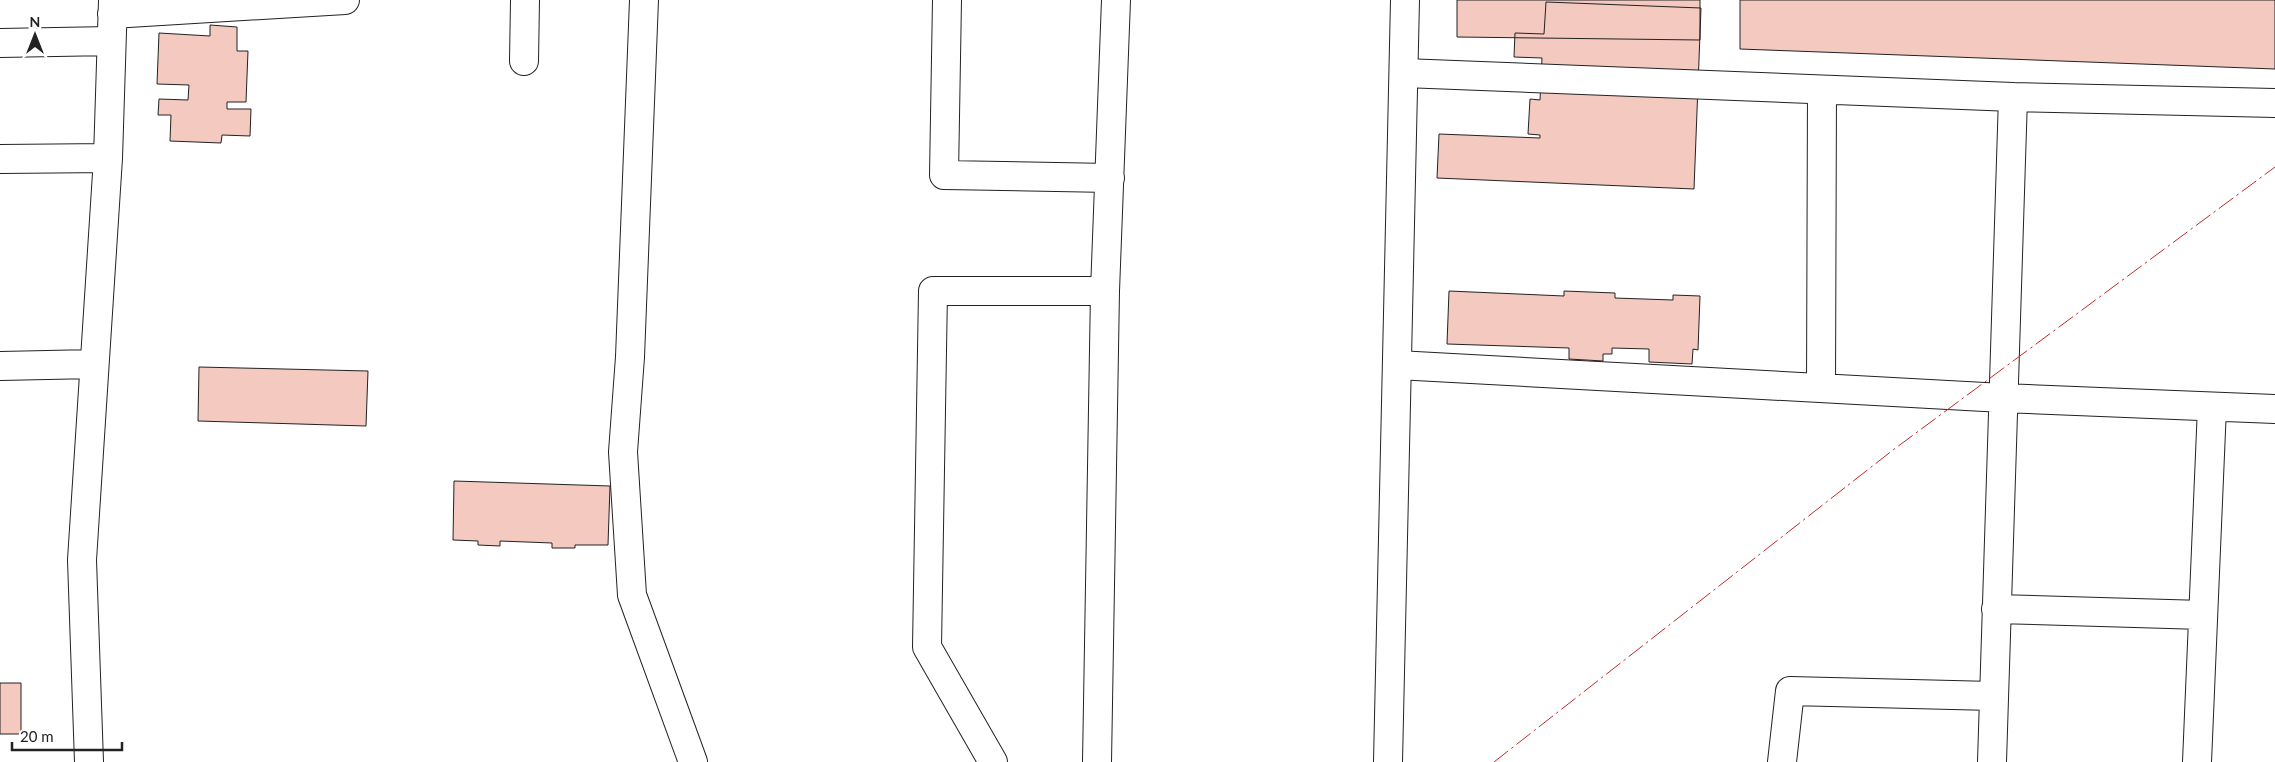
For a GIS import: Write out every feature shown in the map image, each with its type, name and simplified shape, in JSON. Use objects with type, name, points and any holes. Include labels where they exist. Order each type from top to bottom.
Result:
[{"type":"street","points":[[89,762],[82,560],[108,158],[113,7],[345,0]]},
{"type":"street","points":[[524,61],[525,0]]},
{"type":"street","points":[[644,0],[630,358],[623,452],[632,595],[693,762]]},
{"type":"street","points":[[947,0],[944,175],[1110,178]]},
{"type":"street","points":[[1097,762],[1105,291],[1116,0]]},
{"type":"street","points":[[1388,762],[1405,0]]},
{"type":"street","points":[[0,43],[112,40]]},
{"type":"street","points":[[1404,73],[2012,97],[2275,103]]},
{"type":"street","points":[[1821,388],[1822,90]]},
{"type":"street","points":[[1992,762],[2012,97]]},
{"type":"street","points":[[0,159],[108,158]]},
{"type":"street","points":[[993,762],[927,646],[933,291],[1105,291]]},
{"type":"street","points":[[0,366],[94,364]]},
{"type":"street","points":[[1397,365],[2003,398],[2275,409]]},
{"type":"street","points":[[2197,762],[2212,407]]},
{"type":"street","points":[[1996,610],[2203,615]]},
{"type":"street","points":[[1782,762],[1790,691],[1993,696]]},
{"type":"building","points":[[1457,0],[1700,0],[1700,40],[1457,37]]},
{"type":"building","points":[[1740,0],[2275,0],[2275,69],[1740,49]]},
{"type":"building","points":[[1546,2],[1701,8],[1694,189],[1437,178],[1439,134],[1540,138],[1540,135],[1528,134],[1530,99],[1540,100],[1542,58],[1514,57],[1515,33],[1544,34]]},
{"type":"building","points":[[210,25],[237,27],[237,51],[248,51],[246,102],[227,102],[227,109],[251,109],[250,136],[222,135],[221,143],[170,141],[171,115],[158,115],[159,99],[188,100],[189,85],[157,84],[159,33],[210,36]]},
{"type":"building","points":[[1449,291],[1564,296],[1564,291],[1615,293],[1615,298],[1673,300],[1673,295],[1700,296],[1698,350],[1693,349],[1692,364],[1649,362],[1649,349],[1612,348],[1612,354],[1603,354],[1603,361],[1569,359],[1569,348],[1447,344]]},
{"type":"building","points":[[199,367],[368,371],[366,426],[198,421]]},
{"type":"building","points":[[454,481],[610,486],[608,545],[575,545],[575,548],[552,548],[552,543],[500,541],[500,546],[478,545],[478,541],[453,540]]},
{"type":"building","points":[[0,683],[21,683],[21,734],[0,734]]},
{"type":"power","points":[[1494,762],[1893,450],[2275,167]]}]
